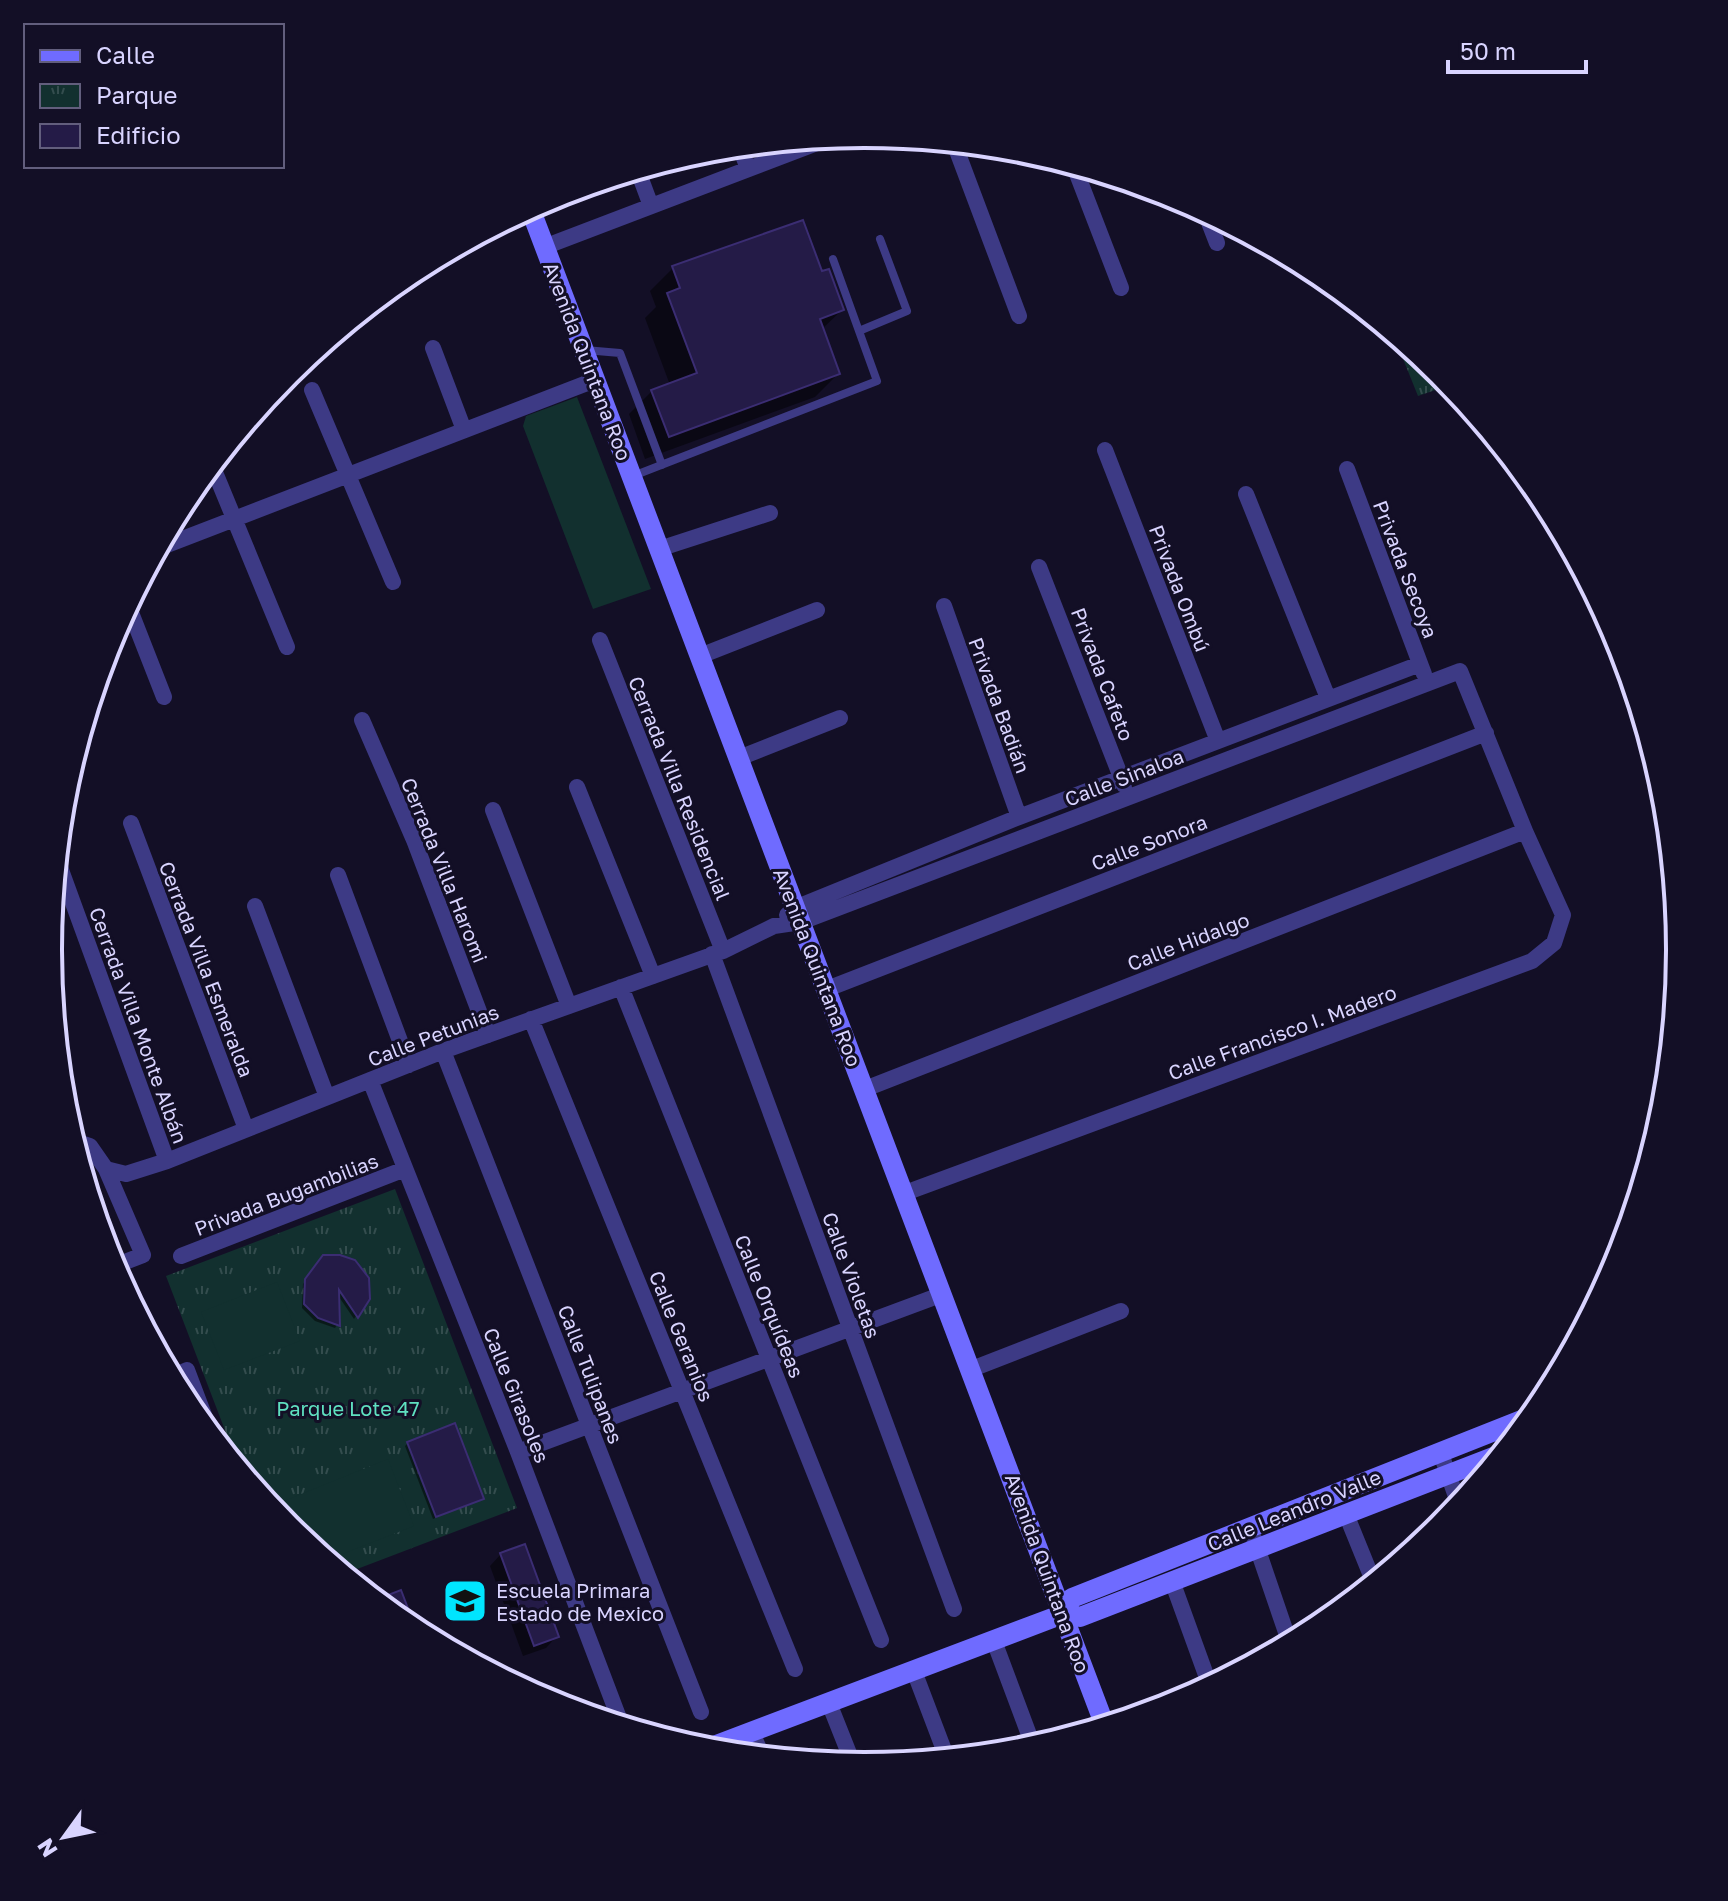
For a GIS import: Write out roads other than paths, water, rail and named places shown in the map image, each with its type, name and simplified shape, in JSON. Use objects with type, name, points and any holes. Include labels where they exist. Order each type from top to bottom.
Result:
[{"type":"main road","name":"Avenida Quintana Roo","points":[[534,220],[1101,1716]]},
{"type":"main road","name":"Calle Leandro Valle","points":[[1063,1614],[1072,1598],[1511,1424]]},
{"type":"main road","name":"Calle Leandro Valle","points":[[729,1741],[1063,1614],[1080,1617],[1481,1462]]},
{"type":"street","points":[[544,247],[794,152]]},
{"type":"street","points":[[958,154],[1019,316]]},
{"type":"street","points":[[744,158],[748,169]]},
{"type":"street","points":[[1079,178],[1121,288]]},
{"type":"street","points":[[641,180],[651,206]]},
{"type":"street","points":[[1211,228],[1217,243]]},
{"type":"street","points":[[433,348],[464,430]]},
{"type":"street","points":[[173,543],[595,380]]},
{"type":"street","points":[[312,390],[393,582]]},
{"type":"street","name":"Privada Ombú","points":[[1105,450],[1218,741]]},
{"type":"street","name":"Privada Secoya","points":[[1347,469],[1428,683]]},
{"type":"street","points":[[217,477],[287,647]]},
{"type":"street","points":[[1246,494],[1328,698]]},
{"type":"street","points":[[659,549],[770,513]]},
{"type":"street","name":"Privada Cafeto","points":[[1039,567],[1129,797]]},
{"type":"street","name":"Privada Badián","points":[[944,606],[1019,817]]},
{"type":"street","points":[[700,656],[817,610]]},
{"type":"street","points":[[134,620],[164,697]]},
{"type":"street","name":"Cerrada Villa Residencial","points":[[600,640],[718,952]]},
{"type":"street","name":"Calle Sinaloa","points":[[798,915],[1019,817],[1420,664]]},
{"type":"street","name":"Calle Sinaloa","points":[[798,915],[1129,797],[1460,671]]},
{"type":"street","name":"Calle Francisco I. Madero","points":[[905,1193],[1532,961],[1554,943],[1563,915],[1460,671]]},
{"type":"street","points":[[739,758],[840,718]]},
{"type":"street","name":"Cerrada Villa Haromi","points":[[362,720],[414,840],[488,1035]]},
{"type":"street","name":"Calle Sonora","points":[[827,989],[1486,733]]},
{"type":"street","points":[[577,787],[653,976]]},
{"type":"street","points":[[493,810],[569,1006]]},
{"type":"street","name":"Cerrada Villa Esmeralda","points":[[131,823],[246,1129]]},
{"type":"street","name":"Calle Hidalgo","points":[[865,1089],[1525,831]]},
{"type":"street","points":[[338,875],[409,1065]]},
{"type":"street","name":"Cerrada Villa Monte Albán","points":[[66,882],[167,1161]]},
{"type":"street","points":[[255,906],[327,1097]]},
{"type":"street","name":"Calle Petunias","points":[[106,1169],[126,1174],[167,1161],[443,1051],[718,952],[798,915]]},
{"type":"street","name":"Calle Violetas","points":[[718,952],[954,1609]]},
{"type":"street","name":"Calle Orquídeas","points":[[621,987],[881,1640]]},
{"type":"street","name":"Calle Geranios","points":[[531,1019],[795,1669]]},
{"type":"street","name":"Calle Tulipanes","points":[[443,1051],[701,1712]]},
{"type":"street","name":"Calle Girasoles","points":[[370,1080],[518,1452],[617,1713]]},
{"type":"street","points":[[86,1145],[106,1169],[143,1255],[125,1262]]},
{"type":"street","name":"Privada Bugambilias","points":[[181,1256],[405,1169]]},
{"type":"street","points":[[518,1452],[943,1294]]},
{"type":"street","points":[[972,1369],[1121,1311]]},
{"type":"street","points":[[1440,1451],[1454,1493]]},
{"type":"street","points":[[1346,1514],[1370,1572]]},
{"type":"street","points":[[1250,1527],[1286,1632]]},
{"type":"street","points":[[1172,1581],[1206,1676]]},
{"type":"street","points":[[994,1641],[1029,1735]]},
{"type":"street","points":[[914,1671],[943,1748]]},
{"type":"street","points":[[829,1703],[848,1752]]},
{"type":"street","points":[[752,1732],[758,1746]]},
{"type":"lane","points":[[859,331],[907,311],[880,239]]},
{"type":"lane","points":[[632,477],[877,381],[833,259]]},
{"type":"lane","points":[[584,350],[620,353],[662,465]]},
{"type":"place","name":"Escuela Primara Estado de Mexico","points":[[465,1601]]},
{"type":"park label","name":"Parque Lote 47","points":[[348,1408]]}]
